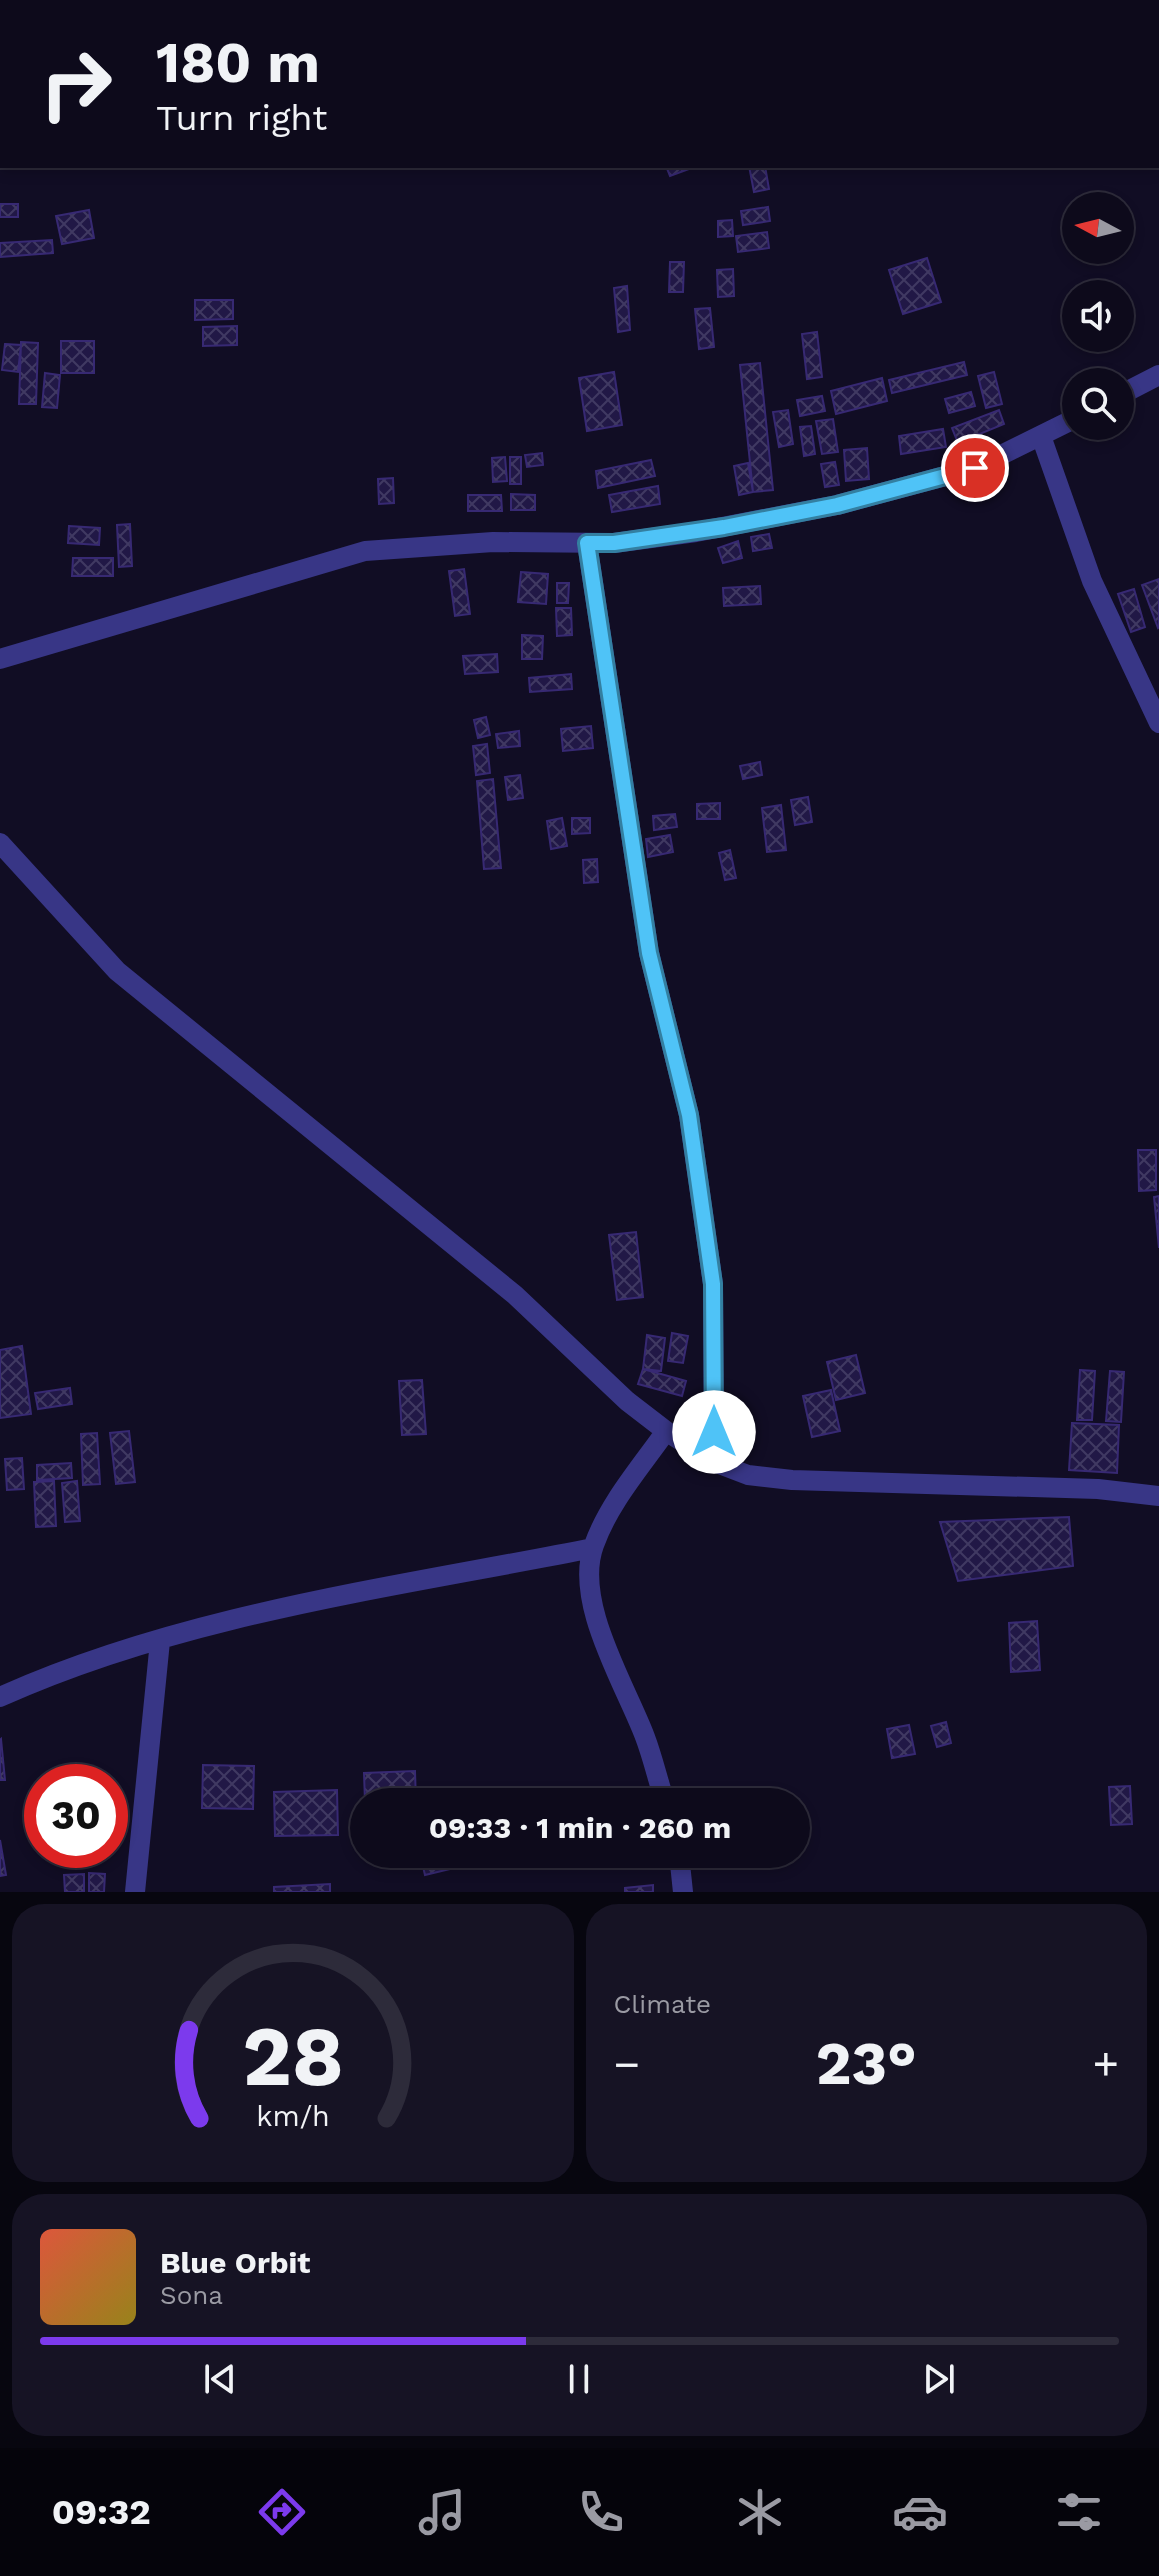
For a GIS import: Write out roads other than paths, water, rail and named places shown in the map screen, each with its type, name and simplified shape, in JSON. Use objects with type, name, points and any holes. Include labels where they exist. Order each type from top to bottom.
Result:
[{"type":"street","points":[[1134,388],[1159,375]]},
{"type":"street","points":[[0,659],[365,551],[493,542],[614,543],[696,532],[837,505],[975,468],[1062,425]]},
{"type":"street","points":[[1041,436],[1092,581],[1159,723]]},
{"type":"street","points":[[587,543],[649,953],[689,1115],[711,1269],[714,1462]]},
{"type":"street","points":[[0,843],[117,971],[515,1295],[627,1401],[714,1462],[748,1475],[792,1480],[1098,1489],[1159,1496]]},
{"type":"street","points":[[661,1788],[645,1738],[594,1612],[588,1580],[593,1548],[610,1510],[666,1431]]},
{"type":"street","points":[[0,1697],[46,1676],[227,1620],[593,1548]]},
{"type":"street","points":[[135,1892],[160,1641]]},
{"type":"street","points":[[680,1868],[683,1892]]}]
